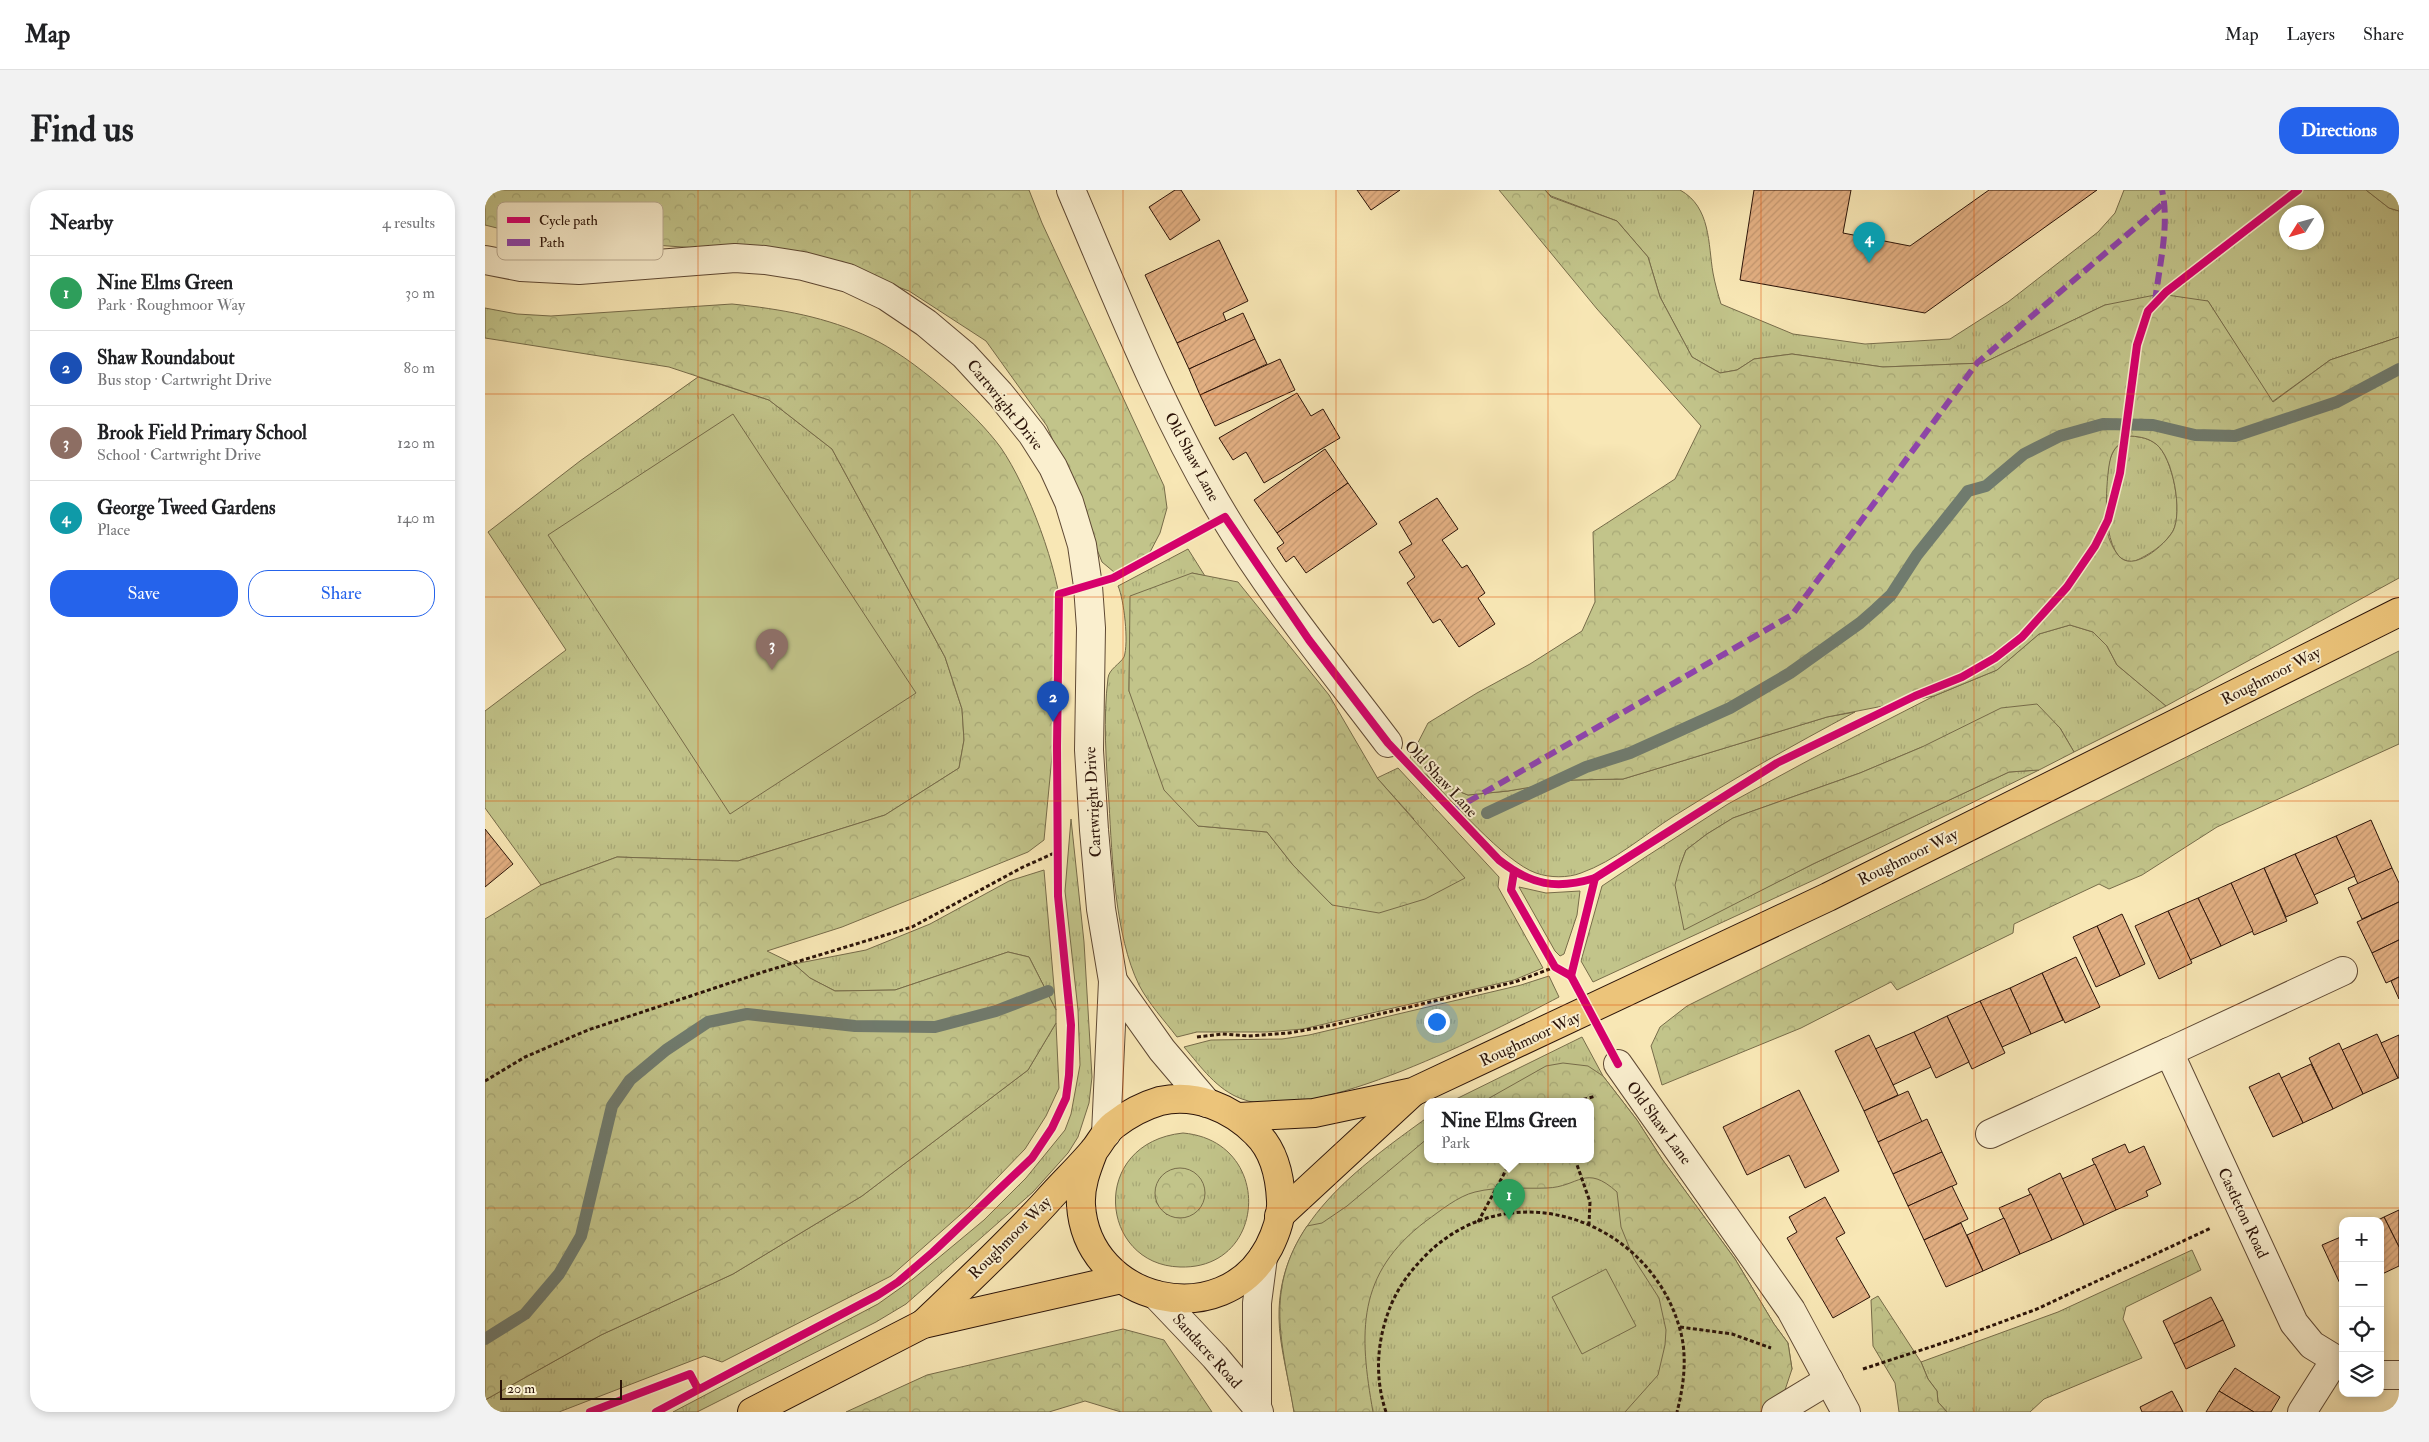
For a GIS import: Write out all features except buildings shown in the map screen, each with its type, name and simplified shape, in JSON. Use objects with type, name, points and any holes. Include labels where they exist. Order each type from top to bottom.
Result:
[{"type":"main road","name":"Roughmoor Way","points":[[1239,1117],[1314,1112],[1413,1092],[1589,1011],[1828,897],[2399,612]]},
{"type":"main road","name":"Roughmoor Way","points":[[1279,1216],[1413,1092]]},
{"type":"main road","name":"Roughmoor Way","points":[[923,1324],[991,1258],[1100,1142],[1111,1127],[1134,1111],[1161,1101],[1190,1099],[1216,1105],[1239,1117],[1258,1135],[1272,1157],[1280,1182],[1281,1208],[1276,1233],[1263,1257],[1246,1276],[1224,1290],[1199,1298],[1173,1299],[1145,1293],[1121,1279],[1100,1259],[1087,1233],[1081,1205],[1084,1176],[1100,1142]]},
{"type":"main road","name":"Roughmoor Way","points":[[752,1412],[923,1324],[1121,1279]]},
{"type":"street","name":"Old Shaw Lane","points":[[1071,190],[1161,397],[1195,465],[1225,517],[1309,640],[1389,743]]},
{"type":"street","name":"Cartwright Drive","points":[[485,260],[521,266],[579,270],[735,258],[765,260],[803,266],[848,278],[886,296],[926,323],[964,355],[1000,394],[1032,434],[1053,467],[1069,502],[1083,545],[1089,586],[1091,628],[1089,750],[1101,909],[1113,981],[1100,1142]]},
{"type":"street","points":[[1990,1134],[2343,971]]},
{"type":"street","name":"Cartwright Drive","points":[[1113,981],[1162,1050],[1207,1103]]},
{"type":"street","name":"Castleton Road","points":[[2169,1052],[2294,1323],[2312,1346],[2339,1362],[2302,1412]]},
{"type":"street","name":"Old Shaw Lane","points":[[1618,1064],[1781,1295],[1815,1352],[1846,1412]]},
{"type":"street","name":"Sandacre Road","points":[[1258,1409],[1257,1304],[1263,1257]]},
{"type":"street","name":"Sandacre Road","points":[[1156,1295],[1215,1357],[1258,1409]]},
{"type":"street","points":[[2384,1375],[2399,1375]]},
{"type":"street","points":[[1776,1412],[1829,1380]]},
{"type":"path","points":[[1059,842],[1059,860]]},
{"type":"path","points":[[485,1081],[525,1057],[588,1030],[763,972],[912,927],[1023,867],[1059,851]]},
{"type":"path","points":[[1550,958],[1555,966],[1571,976],[1589,1011]]},
{"type":"path","points":[[1188,1039],[1205,1035],[1256,1035],[1306,1030],[1515,982],[1555,966]]},
{"type":"path","points":[[1477,1223],[1510,1163]]},
{"type":"path","points":[[1576,1163],[1590,1202],[1589,1224]]},
{"type":"path","points":[[1386,1412],[1378,1373],[1379,1344],[1385,1320],[1396,1293],[1412,1270],[1438,1244],[1463,1228],[1507,1214],[1533,1212],[1558,1215],[1589,1224],[1616,1238],[1645,1263],[1666,1293],[1679,1327],[1684,1358],[1682,1390],[1677,1412]]},
{"type":"path","points":[[1829,1380],[1961,1337],[2037,1309],[2243,1213]]},
{"type":"path","points":[[1679,1327],[1732,1334],[1786,1354],[1815,1352]]},
{"type":"green space","points":[[485,190],[1029,190],[1042,223],[1164,486],[1167,508],[1160,533],[1148,556],[1127,569],[1114,572],[1102,562],[1047,426],[986,341],[909,291],[827,261],[663,246],[663,202],[497,202],[497,228],[485,225]]},
{"type":"green space","points":[[1499,190],[1545,190],[1551,197],[1617,221],[1648,257],[1660,297],[1692,357],[1720,373],[1737,370],[1754,359],[1792,354],[1883,367],[1983,363],[2105,305],[2160,294],[2208,301],[2273,402],[2330,360],[2399,337],[2399,578],[2166,706],[2117,665],[2107,646],[2093,632],[2070,625],[2039,634],[1997,670],[1934,696],[1827,717],[1623,779],[1573,780],[1508,791],[1468,795],[1438,783],[1408,762],[1428,723],[1530,664],[1582,631],[1595,602],[1593,532],[1675,479],[1701,426],[1597,309]],"holes":[[[2131,436],[2150,440],[2162,451],[2175,485],[2177,511],[2176,522],[2169,537],[2156,550],[2131,561],[2124,560],[2113,548],[2107,527],[2108,470],[2110,461],[2116,448]]]},
{"type":"green space","points":[[1545,190],[1680,190],[1698,206],[1703,216],[1721,304],[1793,334],[1865,344],[1950,339],[2008,302],[2098,232],[2115,213],[2124,190],[2366,190],[2389,208],[2399,211],[2399,337],[2330,360],[2272,402],[2208,301],[2105,305],[1983,363],[1883,367],[1792,354],[1754,359],[1737,370],[1720,373],[1692,357],[1660,297],[1648,257],[1617,221],[1551,196]]},
{"type":"green space","points":[[2366,190],[2399,190],[2399,211],[2389,208]]},
{"type":"green space","points":[[732,304],[768,308],[821,319],[871,338],[905,358],[959,402],[1001,448],[1021,484],[1049,553],[1060,599],[1062,625],[1054,739],[1044,840],[1028,852],[842,927],[767,951],[794,964],[810,978],[835,991],[895,990],[1008,952],[1029,957],[1056,1010],[1056,1023],[1028,1070],[862,1196],[733,1274],[601,1335],[485,1400],[485,919],[541,885],[617,857],[738,861],[885,815],[959,768],[964,740],[962,709],[945,657],[832,449],[769,400],[669,367],[485,338],[485,308],[517,314],[551,316]]},
{"type":"green space","points":[[698,377],[769,400],[832,449],[945,657],[962,709],[964,740],[959,768],[885,815],[738,861],[617,857],[541,885],[485,808],[485,711],[566,650],[488,532],[580,461]]},
{"type":"green space","points":[[733,414],[916,693],[730,814],[548,535]]},
{"type":"green space","points":[[2131,436],[2150,440],[2162,451],[2175,485],[2177,511],[2173,531],[2164,542],[2145,556],[2127,561],[2119,556],[2112,545],[2108,530],[2106,494],[2112,454],[2118,446]]},
{"type":"green space","points":[[1188,549],[1205,576],[1192,573],[1130,626],[1129,691],[1198,826],[1267,832],[1293,865],[1332,905],[1414,819],[1377,778],[1398,768],[1499,877],[1498,887],[1543,968],[1514,980],[1303,1029],[1267,1032],[1197,1032],[1177,1037],[1139,985],[1125,943],[1113,871],[1105,724],[1108,678],[1112,669],[1124,657],[1126,642],[1125,621],[1118,586]]},
{"type":"green space","points":[[1192,573],[1238,582],[1329,695],[1378,779],[1465,878],[1425,899],[1379,913],[1332,905],[1293,865],[1267,832],[1198,826],[1164,790],[1129,691],[1130,596]]},
{"type":"green space","points":[[2070,625],[2093,632],[2107,646],[2117,665],[2166,706],[2074,752],[2060,728],[1922,747],[1860,773],[1733,818],[1686,850],[1680,866],[1684,929],[1813,864],[2009,772],[2039,770],[1816,879],[1593,982],[1581,961],[1602,886],[1728,804],[1934,696],[1997,670],[2039,634]]},
{"type":"green space","points":[[2399,651],[2399,744],[2217,827],[2142,875],[2109,889],[2099,884],[2014,924],[2013,933],[1897,990],[1891,982],[1801,1028],[1662,1085],[1651,1046],[1660,1027],[1687,1006]]},
{"type":"green space","points":[[2037,704],[2060,728],[2074,752],[2039,770],[2009,772],[1813,864],[1684,930],[1675,885],[1686,850],[1707,834],[1733,818],[1860,773],[1922,747],[2001,708]]},
{"type":"green space","points":[[1855,712],[1718,789],[1606,862],[1570,876],[1547,876],[1523,867],[1478,829],[1424,773],[1438,783],[1468,795],[1508,791],[1573,780],[1623,779],[1827,717]]},
{"type":"green space","points":[[1071,819],[1084,942],[1092,1077],[1089,1103],[1078,1137],[1068,1153],[1033,1192],[906,1304],[876,1322],[697,1412],[673,1412],[878,1304],[913,1279],[984,1220],[1026,1178],[1065,1130],[1071,1114],[1080,1065],[1078,1010],[1065,891]]},
{"type":"green space","points":[[1044,870],[1056,1010],[1029,957],[1008,952],[895,990],[835,991],[810,978],[794,964],[866,950],[930,924],[1009,881]]},
{"type":"green space","points":[[1519,887],[1546,893],[1580,891],[1577,915],[1564,954],[1560,956],[1555,951]]},
{"type":"green space","points":[[1549,976],[1559,997],[1492,1031],[1402,1071],[1355,1088],[1311,1099],[1273,1104],[1242,1099],[1217,1084],[1184,1047],[1211,1040],[1282,1039],[1309,1035],[1521,985]]},
{"type":"green space","points":[[1056,1023],[1059,1088],[1046,1116],[1025,1149],[969,1207],[891,1276],[722,1362],[704,1356],[559,1412],[485,1412],[485,1400],[601,1335],[733,1274],[862,1196],[1028,1070]]},
{"type":"green space","points":[[1582,1037],[1603,1076],[1637,1120],[1662,1159],[1735,1259],[1774,1324],[1788,1343],[1792,1369],[1760,1412],[1294,1412],[1279,1329],[1282,1284],[1292,1254],[1307,1226],[1327,1201],[1375,1156],[1424,1120],[1424,1163],[1594,1163],[1594,1098],[1458,1098]]},
{"type":"green space","points":[[1563,1063],[1588,1066],[1603,1076],[1637,1120],[1662,1159],[1735,1259],[1774,1324],[1788,1343],[1792,1369],[1782,1399],[1760,1412],[1625,1412],[1658,1375],[1665,1345],[1666,1330],[1659,1298],[1634,1259],[1621,1227],[1617,1192],[1606,1183],[1589,1178],[1558,1187],[1502,1188],[1475,1192],[1456,1200],[1426,1221],[1403,1241],[1386,1262],[1375,1284],[1368,1307],[1365,1331],[1366,1356],[1373,1412],[1294,1412],[1282,1339],[1281,1295],[1285,1272],[1294,1249],[1307,1226],[1322,1223],[1347,1206],[1424,1141],[1424,1163],[1594,1163],[1594,1098],[1489,1098],[1546,1066]]},
{"type":"green space","points":[[1183,1133],[1213,1141],[1233,1158],[1245,1180],[1249,1204],[1244,1228],[1230,1248],[1209,1262],[1180,1267],[1153,1261],[1133,1247],[1120,1226],[1115,1203],[1119,1179],[1131,1158],[1152,1142]],"holes":[[[1175,1169],[1167,1215],[1156,1202],[1161,1177]]]},
{"type":"green space","points":[[1175,1168],[1185,1168],[1198,1175],[1205,1188],[1205,1198],[1198,1211],[1185,1218],[1175,1218],[1166,1214],[1159,1207],[1155,1198],[1155,1188],[1159,1179],[1166,1172]]},
{"type":"green space","points":[[2192,1250],[2201,1270],[2126,1307],[2123,1319],[2142,1358],[2044,1399],[2030,1412],[1947,1412],[1938,1402],[1937,1391],[1928,1379],[1921,1362],[2058,1312]]},
{"type":"green space","points":[[1606,1269],[1636,1326],[1582,1354],[1552,1297]]},
{"type":"green space","points":[[1878,1296],[1921,1362],[1928,1379],[1937,1391],[1938,1402],[1947,1412],[1899,1412],[1895,1383],[1873,1346],[1871,1300]]},
{"type":"green space","points":[[1123,1329],[1164,1340],[1212,1412],[1121,1412],[1085,1401],[1049,1412],[846,1412],[927,1375]]},
{"type":"waterway","points":[[1487,813],[1586,767],[1630,753],[1730,708],[1790,673],[1860,623],[1891,595],[1917,555],[1968,491],[1986,486],[2024,454],[2060,436],[2103,424],[2153,425],[2195,435],[2235,436],[2337,402],[2399,369]]},
{"type":"waterway","points":[[485,1339],[525,1314],[559,1274],[581,1236],[612,1106],[630,1080],[666,1050],[708,1022],[747,1014],[855,1026],[935,1027],[996,1011],[1048,991]]},
{"type":"marked path","points":[[2155,302],[2165,218],[2162,190]]},
{"type":"marked path","points":[[1452,811],[1792,615],[1977,363],[2164,203]]},
{"type":"cycle path","points":[[656,1412],[878,1295],[898,1282],[933,1252],[1032,1158],[1052,1128],[1066,1098],[1071,1025],[1058,896],[1059,594],[1113,578],[1225,517],[1309,640],[1388,743],[1499,860],[1522,875],[1544,883],[1568,884],[1595,878],[1777,763],[1915,696],[1962,677],[1995,658],[2022,637],[2067,587],[2095,546],[2108,520],[2120,473],[2137,345],[2148,311],[2166,292],[2298,190]]},
{"type":"cycle path","points":[[1514,872],[1511,890],[1555,967],[1571,976],[1618,1064]]},
{"type":"cycle path","points":[[1571,976],[1595,878]]},
{"type":"cycle path","points":[[590,1412],[690,1374],[698,1389]]},
{"type":"place","name":"George Tweed Gardens","points":[[1869,263]]},
{"type":"place","name":"Brook Field Primary School","points":[[772,670]]},
{"type":"place","name":"Shaw Roundabout","points":[[1053,722]]},
{"type":"place","name":"Nine Elms Green","points":[[1509,1220]]}]
